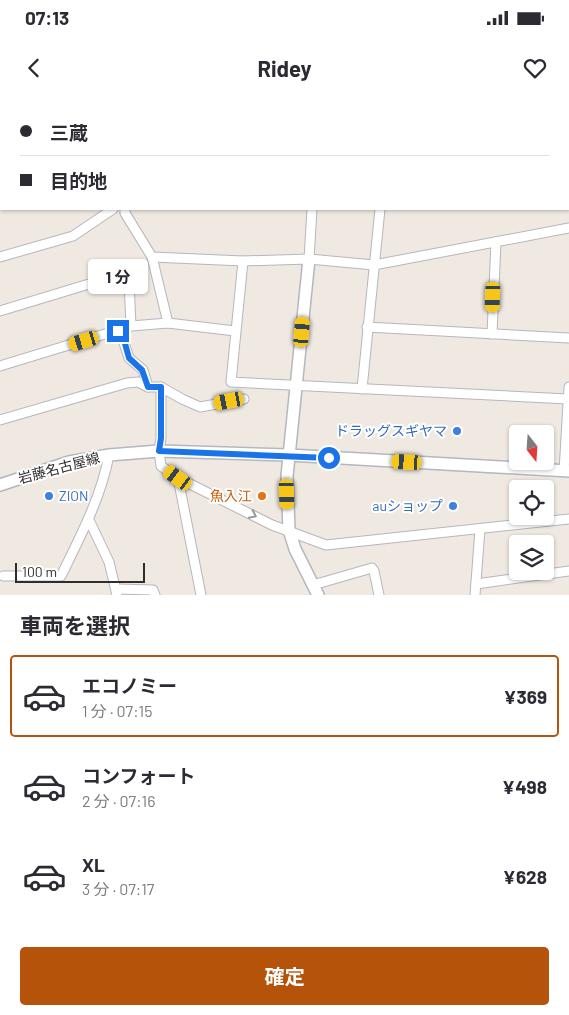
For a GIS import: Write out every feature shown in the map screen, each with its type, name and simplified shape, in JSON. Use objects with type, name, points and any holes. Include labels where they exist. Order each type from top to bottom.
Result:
[{"type":"main road","points":[[309,259],[287,476],[288,530],[295,549],[316,590]]},
{"type":"main road","name":"岩藤名古屋線","points":[[0,485],[69,462],[109,455],[159,451],[290,455],[567,471]]},
{"type":"street","points":[[0,257],[73,236],[112,210]]},
{"type":"street","points":[[126,210],[152,257],[168,323]]},
{"type":"street","points":[[309,259],[312,210]]},
{"type":"street","points":[[362,390],[380,210]]},
{"type":"street","points":[[152,257],[243,260],[309,259],[374,265],[569,228]]},
{"type":"street","points":[[492,334],[496,242]]},
{"type":"street","points":[[243,260],[231,382],[568,399]]},
{"type":"street","points":[[0,311],[122,274],[127,276],[129,280],[131,326]]},
{"type":"street","points":[[0,366],[131,326],[168,323],[235,330]]},
{"type":"street","points":[[367,327],[569,338]]},
{"type":"street","points":[[118,331],[124,340],[129,358],[142,370],[148,387]]},
{"type":"street","points":[[0,420],[128,383],[138,382],[148,387],[161,387],[182,399],[200,406],[244,398]]},
{"type":"street","points":[[161,387],[160,466],[178,478],[272,525],[326,545],[569,519]]},
{"type":"street","points":[[567,471],[569,387]]},
{"type":"street","points":[[2,576],[62,576],[89,520],[109,455]]},
{"type":"street","points":[[178,478],[201,595]]},
{"type":"street","points":[[89,520],[109,562],[117,592],[153,590],[155,595]]},
{"type":"street","points":[[475,595],[480,529]]},
{"type":"street","points":[[316,590],[372,568],[379,595]]},
{"type":"street","points":[[476,584],[569,571]]},
{"type":"place","name":"ドラッグスギヤマ","points":[[457,431]]},
{"type":"place","name":"ZION","points":[[49,496]]},
{"type":"place","name":"魚入江","points":[[262,496]]},
{"type":"place","name":"auショップ","points":[[453,506]]},
{"type":"route","points":[[118,331],[124,340],[129,358],[142,370],[148,387],[161,387],[161,438],[159,451],[329,458]]}]
